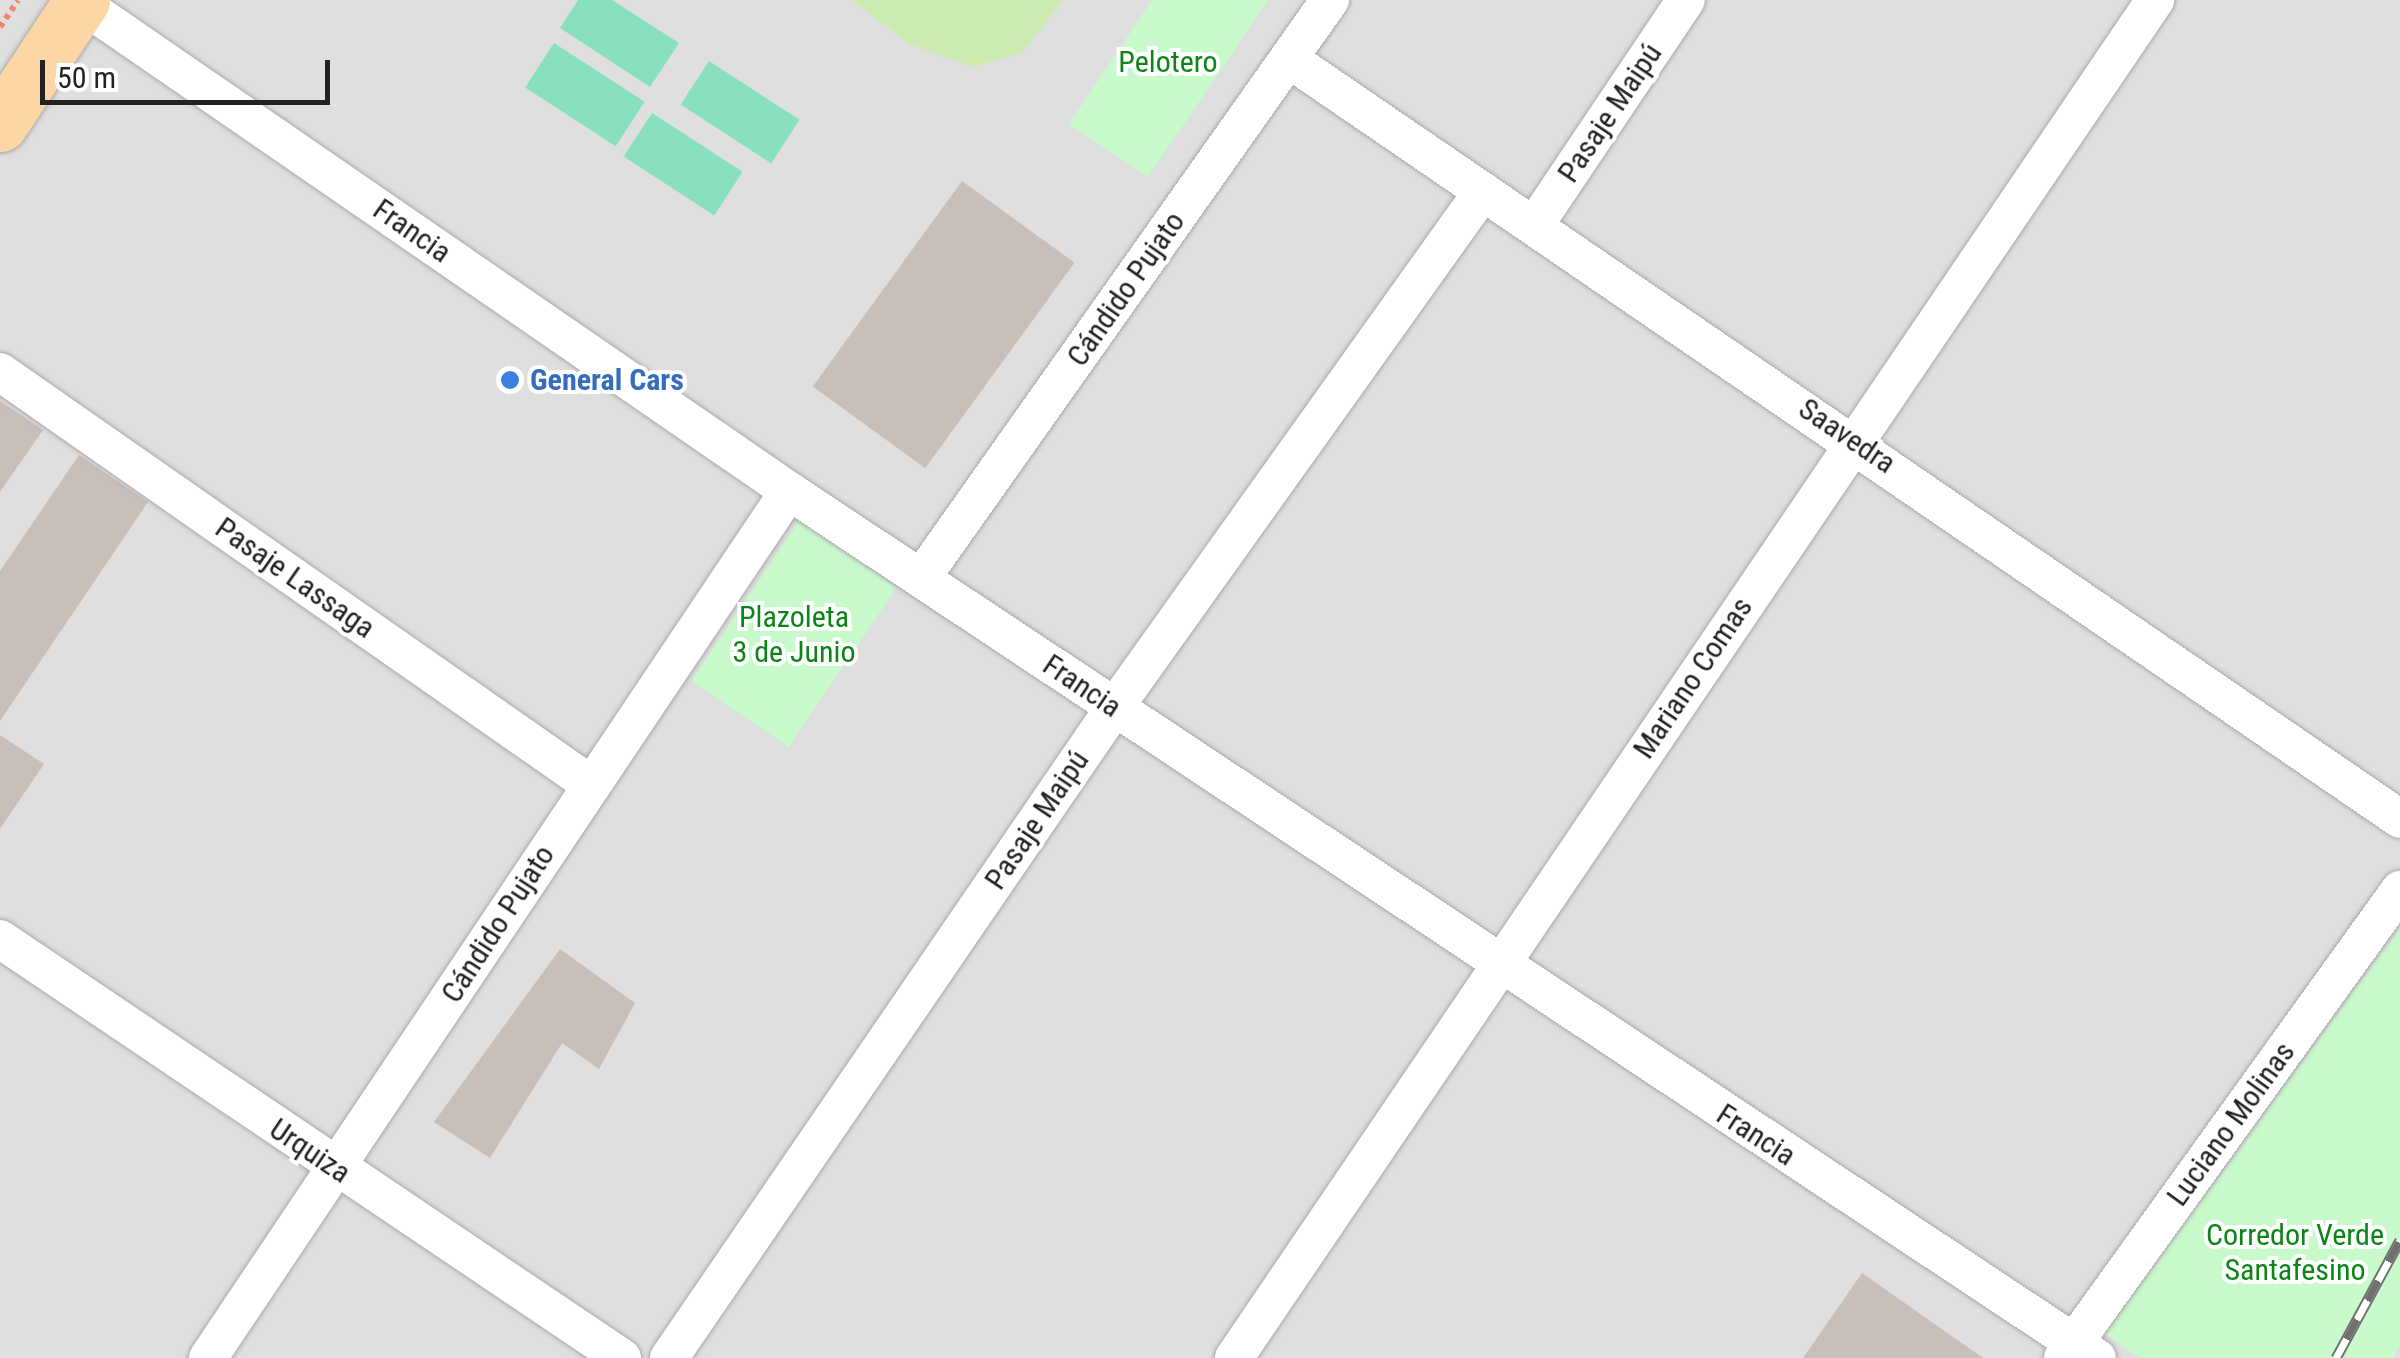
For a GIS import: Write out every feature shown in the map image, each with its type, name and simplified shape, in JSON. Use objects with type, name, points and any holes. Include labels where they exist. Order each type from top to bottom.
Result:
[{"type":"main road","points":[[0,124],[80,1]]},
{"type":"street","name":"Cándido Pujato","points":[[922,577],[1330,0]]},
{"type":"street","name":"Pasaje Maipú","points":[[1534,226],[1686,0]]},
{"type":"street","name":"Mariano Comas","points":[[1234,1358],[2155,0]]},
{"type":"street","name":"Francia","points":[[80,1],[789,490],[2078,1353]]},
{"type":"street","name":"Saavedra","points":[[1289,59],[1854,440],[2400,820]]},
{"type":"street","name":"Pasaje Maipú","points":[[670,1358],[1114,708],[1483,190]]},
{"type":"street","name":"Pasaje Lassaga","points":[[0,372],[590,784]]},
{"type":"street","name":"Cándido Pujato","points":[[208,1358],[338,1170],[590,784],[789,490]]},
{"type":"street","name":"Luciano Molinas","points":[[2078,1353],[2400,890]]},
{"type":"street","name":"Urquiza","points":[[0,939],[622,1358]]},
{"type":"path","points":[[0,27],[18,0]]},
{"type":"shaded area","points":[[0,0],[2400,0],[2400,1358],[0,1358]]},
{"type":"green space","points":[[578,0],[612,0],[679,43],[650,87],[560,28]]},
{"type":"green space","points":[[851,0],[1063,0],[1023,52],[974,67],[911,45]]},
{"type":"green space","name":"Pelotero","points":[[1152,0],[1268,0],[1148,177],[1069,124]]},
{"type":"green space","points":[[554,43],[645,102],[616,146],[525,87]]},
{"type":"green space","points":[[709,61],[800,120],[771,163],[681,105]]},
{"type":"green space","points":[[652,113],[743,172],[714,215],[624,157]]},
{"type":"green space","name":"Plazoleta 3 de Junio","points":[[799,521],[897,587],[789,747],[691,681]]},
{"type":"green space","name":"Corredor Verde Santafesino","points":[[2400,928],[2400,1345],[2393,1358],[2140,1358],[2105,1334]]},
{"type":"building","points":[[962,181],[1074,263],[925,468],[813,386]]},
{"type":"building","points":[[0,401],[43,430],[0,492]]},
{"type":"building","points":[[79,455],[148,502],[0,721],[0,571]]},
{"type":"building","points":[[0,735],[44,764],[0,829]]},
{"type":"building","points":[[560,949],[635,1003],[599,1069],[562,1043],[490,1158],[434,1122]]},
{"type":"building","points":[[1862,1273],[1983,1358],[1803,1358]]},
{"type":"railway","points":[[2336,1358],[2400,1240]]},
{"type":"place","name":"General Cars","points":[[510,380]]}]
